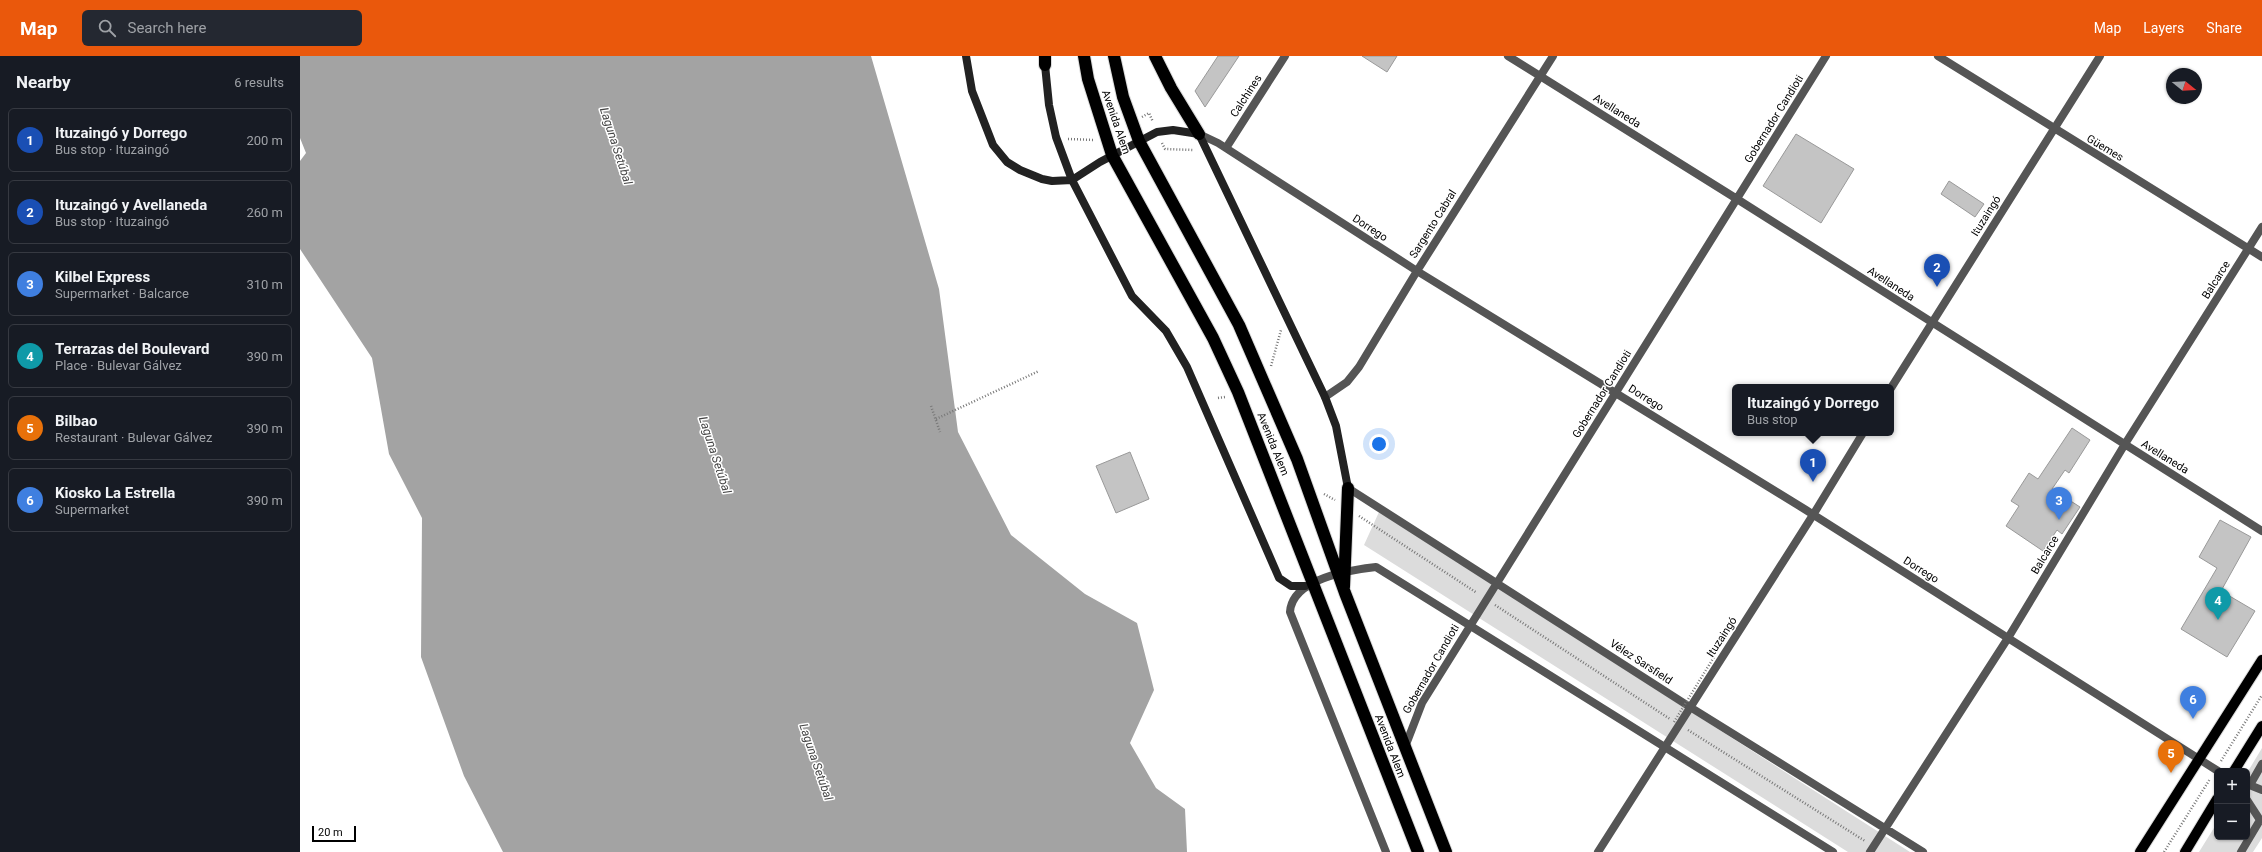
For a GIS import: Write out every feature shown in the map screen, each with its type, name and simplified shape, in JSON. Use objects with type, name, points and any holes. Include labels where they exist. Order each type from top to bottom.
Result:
[{"type":"highway","name":"Avenida Alem","points":[[1084,56],[1088,79],[1112,156],[1212,338],[1238,392],[1309,585],[1418,852]]},
{"type":"highway","name":"Avenida Alem","points":[[1114,56],[1123,97],[1139,141],[1239,325],[1298,459],[1342,573],[1344,590],[1446,852]]},
{"type":"highway","points":[[1155,56],[1171,88],[1199,134]]},
{"type":"highway","points":[[1342,573],[1348,488]]},
{"type":"main road","points":[[2140,852],[2262,660]]},
{"type":"main road","points":[[2236,768],[2262,726]]},
{"type":"main road","points":[[2185,852],[2214,804]]},
{"type":"street","points":[[966,56],[972,90],[979,112],[994,145],[1000,154],[1020,170],[1042,179],[1052,181],[1072,180]]},
{"type":"street","name":"Calchines","points":[[1226,148],[1285,56]]},
{"type":"street","name":"Avellaneda","points":[[1508,56],[1737,198],[2262,531]]},
{"type":"street","name":"Sargento Cabral","points":[[1325,397],[1347,382],[1359,367],[1417,271],[1553,56]]},
{"type":"street","name":"Gobernador Candioti","points":[[1405,747],[1422,703],[1470,624],[1498,582],[1826,56]]},
{"type":"street","name":"Güemes","points":[[1938,56],[2054,130],[2262,257]]},
{"type":"street","name":"Ituzaingó","points":[[1893,384],[1931,322],[2100,56]]},
{"type":"street","points":[[1044,59],[1048,99],[1056,138],[1072,180],[1132,296],[1166,331],[1187,367],[1279,578],[1291,586],[1309,585],[1342,573],[1376,567],[1470,624],[1833,852]]},
{"type":"street","name":"Dorrego","points":[[1072,180],[1139,141],[1164,130],[1183,130],[1199,134],[1226,148],[1417,271],[1814,515],[2214,769]]},
{"type":"street","points":[[1199,134],[1325,397],[1336,426],[1348,488]]},
{"type":"street","name":"Balcarce","points":[[1872,849],[1884,828],[2008,638],[2125,444],[2262,227]]},
{"type":"street","name":"Ituzaingó","points":[[1598,852],[1665,746],[1676,723],[1690,707],[1814,515],[1861,436]]},
{"type":"street","name":"Vélez Sarsfield","points":[[1348,488],[1498,582],[1690,707],[1923,852]]},
{"type":"street","points":[[1309,585],[1290,603],[1292,619],[1386,852]]},
{"type":"street","points":[[2250,782],[2262,764]]},
{"type":"street","points":[[2250,786],[2262,790]]},
{"type":"street","points":[[2241,852],[2261,820],[2250,804]]},
{"type":"path","points":[[936,419],[1039,371]]},
{"type":"path","points":[[1218,398],[1225,397]]},
{"type":"path","points":[[931,406],[940,432]]},
{"type":"path","points":[[1322,493],[1346,507],[1676,723],[1872,849]]},
{"type":"path","points":[[1676,723],[1714,657]]},
{"type":"shaded area","points":[[1379,512],[1910,852],[1848,852],[1364,545]]},
{"type":"shaded area","points":[[2262,748],[2262,838],[2253,852],[2199,852],[2214,828],[2214,840],[2250,840],[2250,768]]},
{"type":"water","name":"Laguna Setúbal","points":[[300,56],[871,56],[939,289],[958,432],[1011,535],[1085,594],[1137,623],[1154,690],[1130,743],[1156,788],[1185,809],[1187,852],[503,852],[464,776],[421,657],[422,518],[389,454],[372,358],[300,249],[300,161],[306,153],[300,138]]},
{"type":"building","points":[[1218,56],[1239,56],[1205,107],[1195,91]]},
{"type":"building","points":[[1362,56],[1397,56],[1387,72]]},
{"type":"building","points":[[1796,134],[1854,169],[1821,223],[1763,186]]},
{"type":"building","points":[[1949,181],[1984,204],[1975,217],[1941,194]]},
{"type":"building","points":[[2072,428],[2090,440],[2069,473],[2065,470],[2052,489],[2080,507],[2062,534],[2057,530],[2043,551],[2006,526],[2019,506],[2011,501],[2029,473],[2038,479]]},
{"type":"building","points":[[1130,452],[1149,499],[1116,513],[1096,466]]},
{"type":"building","points":[[2220,520],[2251,537],[2221,591],[2255,611],[2227,657],[2181,629],[2217,568],[2199,557]]},
{"type":"place","name":"Ituzaingó y Avellaneda","points":[[1937,287]]},
{"type":"place","name":"Ituzaingó y Dorrego","points":[[1813,482]]},
{"type":"place","name":"Kilbel Express","points":[[2059,520]]},
{"type":"place","name":"Terrazas del Boulevard","points":[[2218,620]]},
{"type":"place","name":"Kiosko La Estrella","points":[[2193,719]]},
{"type":"place","name":"Bilbao","points":[[2171,773]]}]
